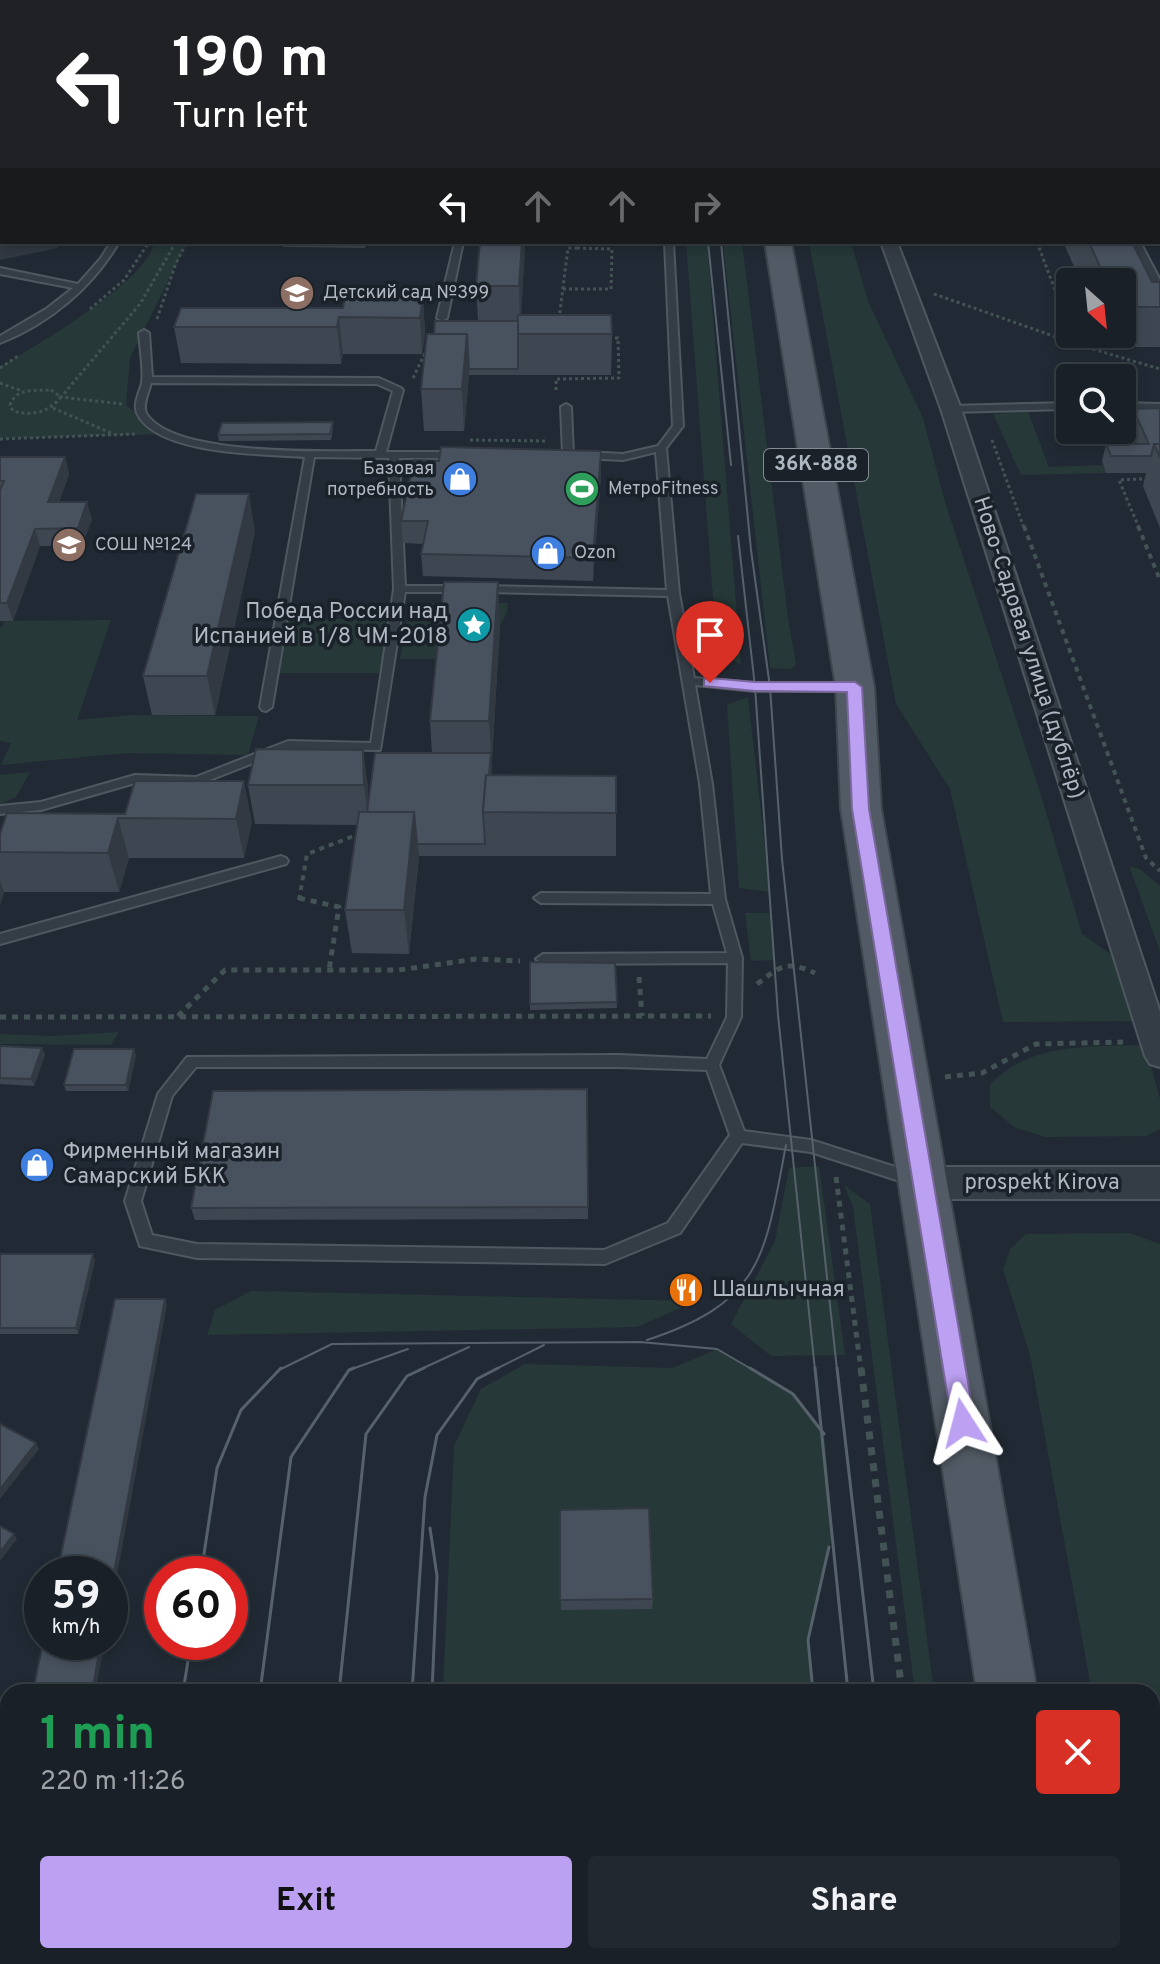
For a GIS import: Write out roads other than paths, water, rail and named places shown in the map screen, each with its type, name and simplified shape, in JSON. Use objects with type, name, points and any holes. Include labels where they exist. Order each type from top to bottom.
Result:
[{"type":"main road","name":"36К-888","points":[[778,244],[855,687],[861,809],[1006,1684]]},
{"type":"street","name":"Ново-Садовая улица (дублёр)","points":[[890,244],[951,409],[1158,1048]]},
{"type":"street","name":"prospekt Kirova","points":[[924,1183],[1160,1183]]},
{"type":"lane","points":[[0,340],[29,324],[81,287],[98,269],[114,244]]},
{"type":"lane","points":[[442,318],[459,244]]},
{"type":"lane","points":[[552,455],[623,457],[661,448],[678,426],[669,244]]},
{"type":"lane","points":[[1137,244],[1160,289]]},
{"type":"lane","points":[[0,271],[81,287]]},
{"type":"lane","points":[[144,333],[147,380],[140,406],[142,414],[163,434],[219,449],[310,454],[476,455]]},
{"type":"lane","points":[[147,380],[379,381],[398,390],[380,455]]},
{"type":"lane","points":[[951,409],[1056,406]]},
{"type":"lane","points":[[1136,406],[1160,407]]},
{"type":"lane","points":[[566,407],[568,454]]},
{"type":"lane","points":[[661,448],[673,593],[706,784],[718,899],[735,958],[734,1017],[712,1065],[738,1136]]},
{"type":"lane","points":[[266,707],[310,454]]},
{"type":"lane","points":[[0,810],[41,806],[135,779],[197,781],[288,745],[376,747],[400,589],[394,455]]},
{"type":"lane","points":[[400,589],[673,593]]},
{"type":"lane","points":[[687,681],[755,687],[855,687]]},
{"type":"lane","points":[[0,939],[281,861]]},
{"type":"lane","points":[[541,898],[718,899]]},
{"type":"lane","points":[[538,960],[735,958]]},
{"type":"lane","points":[[712,1065],[619,1061],[192,1061],[165,1094],[133,1201],[146,1241],[197,1251],[605,1257],[674,1228],[738,1136]]},
{"type":"lane","points":[[738,1136],[811,1146],[924,1183]]},
{"type":"tram line","points":[[708,244],[731,465]]},
{"type":"tram line","points":[[721,244],[751,550],[770,687],[782,859],[837,1370]]},
{"type":"tram line","points":[[738,536],[755,687],[778,1015],[815,1370]]},
{"type":"tram line","points":[[647,1340],[686,1325],[715,1309],[737,1290],[752,1269],[764,1245],[772,1216],[786,1145]]},
{"type":"tram line","points":[[279,1370],[332,1344],[640,1342],[717,1349],[753,1370]]},
{"type":"tram line","points":[[498,1368],[544,1345]]},
{"type":"tram line","points":[[419,1370],[469,1347]]},
{"type":"tram line","points":[[349,1370],[408,1349]]},
{"type":"tram line","points":[[349,1370],[354,1368]]},
{"type":"tram line","points":[[340,1684],[366,1434],[407,1376],[424,1368]]},
{"type":"tram line","points":[[413,1684],[425,1497],[437,1435],[477,1379],[498,1368]]},
{"type":"tram line","points":[[494,1370],[498,1368]]},
{"type":"tram line","points":[[750,1368],[793,1394],[821,1431]]},
{"type":"tram line","points":[[815,1368],[821,1431]]},
{"type":"tram line","points":[[837,1368],[873,1684]]},
{"type":"tram line","points":[[204,1556],[217,1468],[241,1410],[279,1370]]},
{"type":"tram line","points":[[261,1684],[291,1457],[349,1370]]},
{"type":"tram line","points":[[821,1431],[824,1434]]},
{"type":"tram line","points":[[821,1431],[847,1684]]},
{"type":"tram line","points":[[430,1528],[437,1576],[432,1684]]},
{"type":"tram line","points":[[812,1684],[808,1640],[829,1547]]},
{"type":"tram line","points":[[184,1684],[188,1660]]},
{"type":"place","name":"Детский сад №399","points":[[297,293]]},
{"type":"place","name":"Базовая потребность","points":[[460,479]]},
{"type":"place","name":"МетроFitness","points":[[582,489]]},
{"type":"place","name":"СОШ №124","points":[[69,545]]},
{"type":"place","name":"Ozon","points":[[548,553]]},
{"type":"place","name":"Победа России над Испанией в 1/8 ЧМ-2018","points":[[474,625]]},
{"type":"place","name":"Фирменный магазин Самарский БКК","points":[[37,1165]]},
{"type":"place","name":"Шашлычная","points":[[686,1290]]}]
